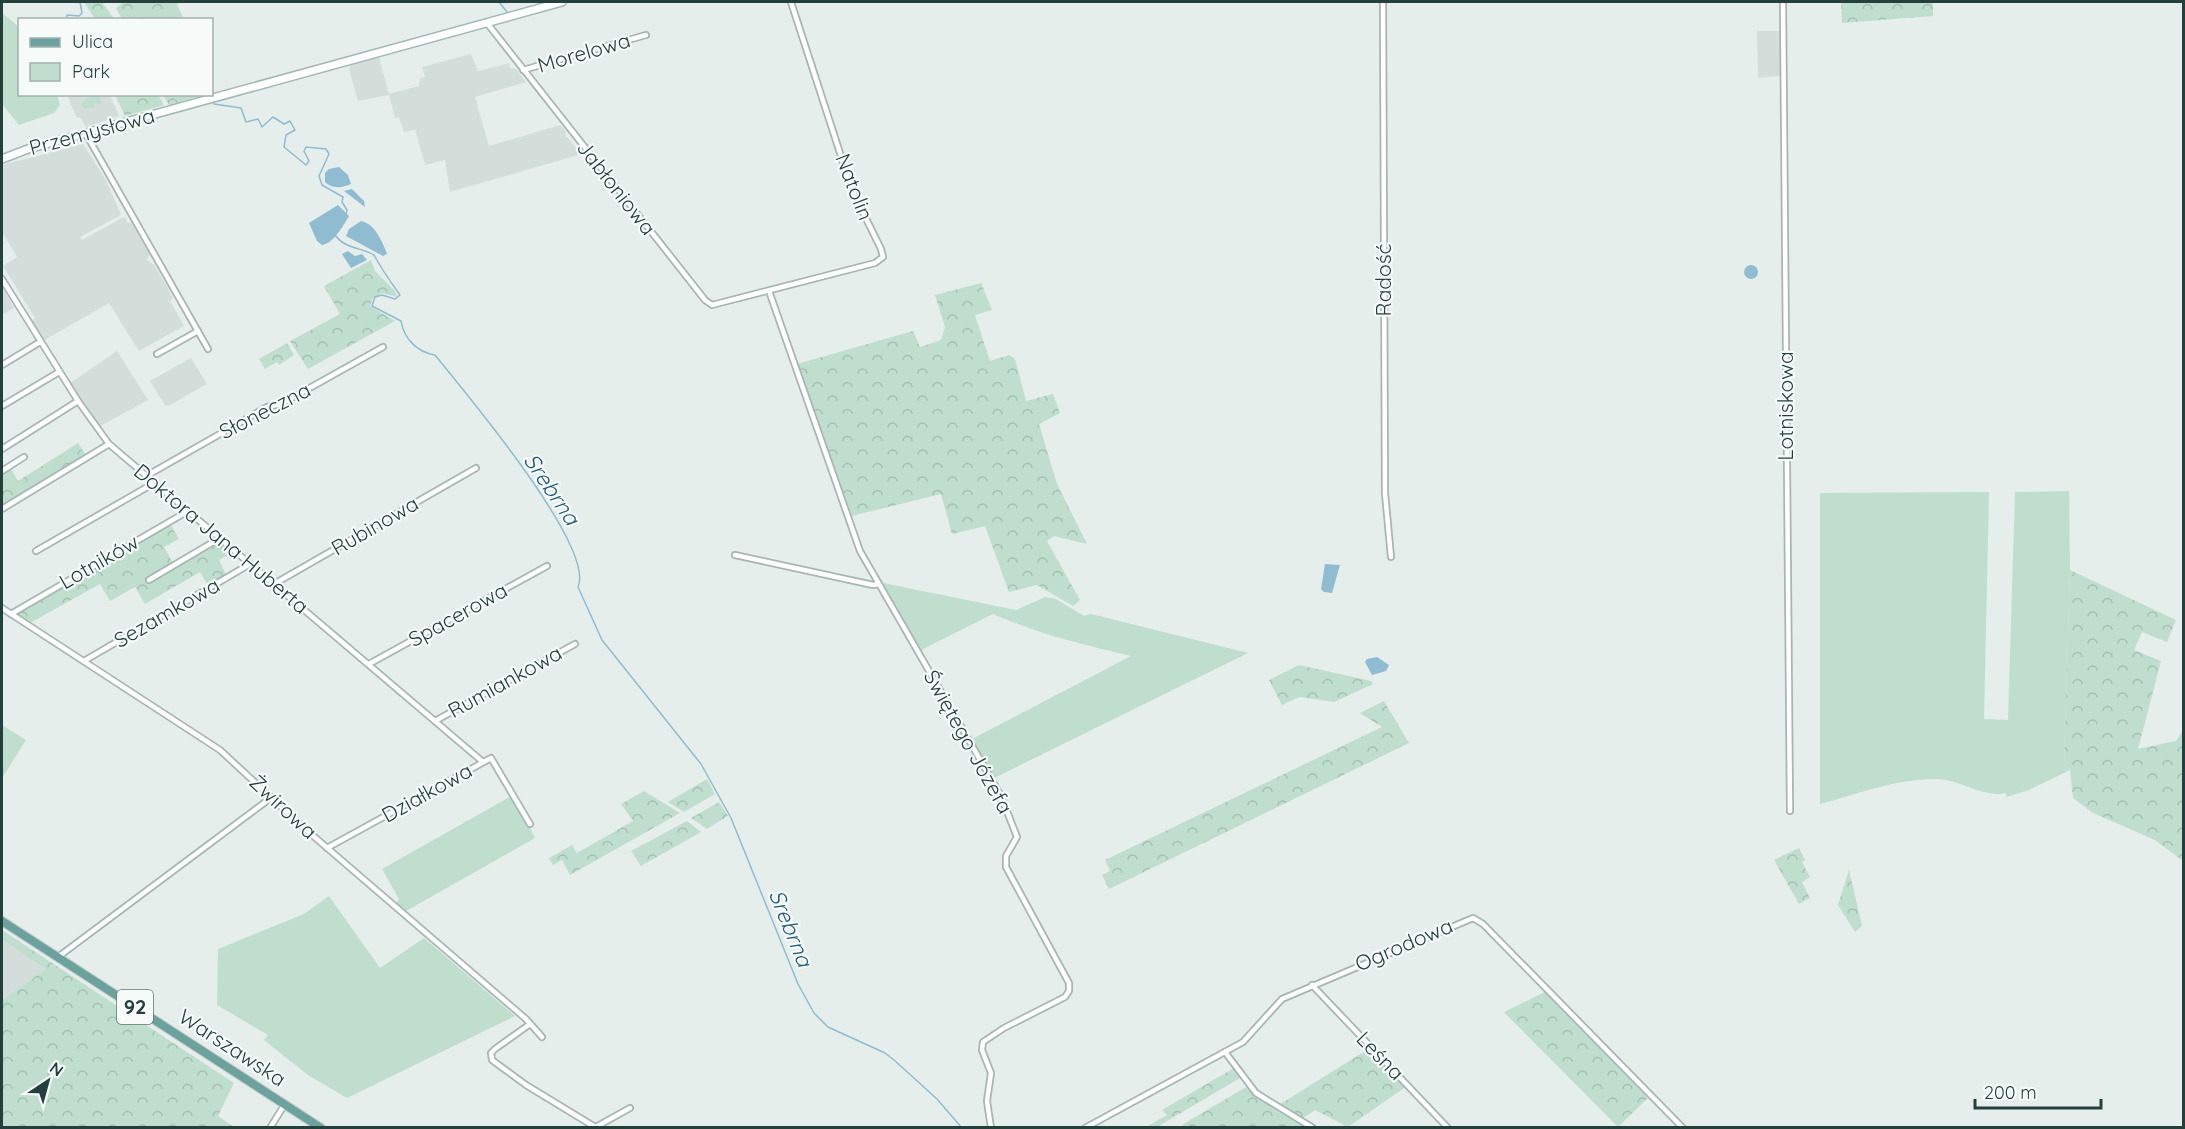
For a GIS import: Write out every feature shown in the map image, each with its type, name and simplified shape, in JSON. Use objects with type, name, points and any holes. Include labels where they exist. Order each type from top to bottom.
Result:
[{"type":"main road","name":"Warszawska","points":[[2,921],[321,1128]]},
{"type":"street","name":"Przemysłowa","points":[[2,159],[28,149],[562,2]]},
{"type":"street","name":"Natolin","points":[[770,291],[875,263],[883,254],[852,190],[791,2]]},
{"type":"street","name":"Radość","points":[[1383,2],[1384,493],[1390,557]]},
{"type":"street","name":"Lotniskowa","points":[[1783,2],[1790,811]]},
{"type":"street","name":"Jabłoniowa","points":[[486,23],[705,300],[712,305],[770,291]]},
{"type":"street","name":"Morelowa","points":[[523,70],[646,35]]},
{"type":"street","points":[[86,134],[208,349]]},
{"type":"street","name":"Doktora Jana Huberta","points":[[2,279],[78,402],[109,444],[483,762]]},
{"type":"street","name":"Świętego Józefa","points":[[770,291],[855,537],[879,584],[1001,796],[1017,837],[1006,856],[1006,867],[1069,983],[1069,991],[1063,998],[1004,1028],[983,1042],[982,1050],[991,1075],[987,1100],[991,1128]]},
{"type":"street","points":[[156,354],[198,331]]},
{"type":"street","points":[[2,365],[40,342]]},
{"type":"street","name":"Słoneczna","points":[[148,475],[267,407],[281,404],[382,347]]},
{"type":"street","points":[[2,406],[59,372]]},
{"type":"street","points":[[2,449],[78,402]]},
{"type":"street","points":[[2,509],[109,444]]},
{"type":"street","points":[[2,471],[24,457]]},
{"type":"street","name":"Rubinowa","points":[[274,584],[476,468]]},
{"type":"street","points":[[36,551],[156,482]]},
{"type":"street","name":"Lotników","points":[[11,614],[188,511]]},
{"type":"street","points":[[149,580],[220,538]]},
{"type":"street","points":[[735,555],[873,585],[879,584]]},
{"type":"street","name":"Sezamkowa","points":[[84,661],[250,564]]},
{"type":"street","name":"Spacerowa","points":[[369,664],[547,566]]},
{"type":"street","name":"Żwirowa","points":[[2,608],[213,744],[327,848],[530,1024],[542,1037]]},
{"type":"street","name":"Rumiankowa","points":[[435,721],[575,644]]},
{"type":"street","name":"Działkowa","points":[[327,848],[491,758],[496,762],[530,824]]},
{"type":"street","points":[[58,957],[272,797]]},
{"type":"street","name":"Ogrodowa","points":[[1085,1128],[1250,1037],[1279,1000],[1463,920],[1478,919],[1683,1128]]},
{"type":"street","name":"Leśna","points":[[1312,984],[1448,1128]]},
{"type":"street","points":[[530,1024],[495,1049],[491,1053],[492,1060],[526,1085],[595,1127],[630,1108]]},
{"type":"street","points":[[1225,1052],[1256,1093],[1313,1128]]},
{"type":"street","points":[[270,1128],[285,1104]]},
{"type":"shaded area","points":[[1757,31],[1781,31],[1781,76],[1758,78]]},
{"type":"shaded area","points":[[471,54],[478,71],[509,63],[510,68],[516,69],[526,82],[475,97],[489,146],[560,125],[566,131],[565,135],[582,154],[450,192],[445,160],[425,165],[415,130],[404,132],[399,117],[395,118],[389,95],[358,101],[349,69],[351,65],[379,57],[389,94],[419,86],[420,78],[425,77],[422,67]]},
{"type":"shaded area","points":[[67,96],[110,96],[119,116],[86,127],[80,117],[77,118]]},
{"type":"shaded area","points":[[83,144],[106,180],[121,215],[80,237],[82,240],[124,217],[128,223],[131,222],[150,254],[147,260],[154,265],[168,288],[173,299],[170,301],[184,326],[139,351],[109,303],[43,341],[31,322],[35,318],[3,266],[17,257],[2,232],[2,165]]},
{"type":"shaded area","points":[[2,287],[14,308],[2,315]]},
{"type":"shaded area","points":[[117,351],[148,400],[100,426],[70,383]]},
{"type":"shaded area","points":[[191,358],[207,384],[168,406],[165,405],[150,381]]},
{"type":"shaded area","points":[[2,940],[47,969],[2,1000]]},
{"type":"green space","points":[[84,2],[102,2],[113,18],[94,18]]},
{"type":"green space","points":[[124,2],[179,2],[177,5],[184,18],[121,18],[116,8]]},
{"type":"green space","points":[[1841,2],[1964,2],[1933,3],[1933,16],[1842,23]]},
{"type":"green space","points":[[2,13],[18,26],[18,96],[57,96],[60,105],[54,113],[19,125],[2,104]]},
{"type":"green space","points":[[89,96],[100,97],[102,104],[94,103],[95,107],[84,109],[81,105]]},
{"type":"green space","points":[[115,96],[159,96],[164,105],[125,116]]},
{"type":"green space","points":[[164,96],[201,96],[169,105]]},
{"type":"green space","points":[[371,260],[375,271],[395,291],[397,297],[382,293],[373,298],[370,306],[395,321],[308,369],[290,341],[340,314],[324,286]]},
{"type":"green space","points":[[981,283],[992,310],[975,315],[990,361],[1009,355],[1015,359],[1026,401],[1053,394],[1060,413],[1039,424],[1057,484],[1087,544],[1054,536],[1047,541],[1080,600],[1073,606],[1037,585],[1009,592],[985,526],[952,534],[941,494],[852,516],[797,364],[913,331],[920,347],[941,340],[945,327],[935,295]]},
{"type":"green space","points":[[287,343],[294,355],[279,365],[277,362],[265,369],[259,359]]},
{"type":"green space","points":[[78,443],[86,455],[2,506],[2,472],[10,467],[18,481]]},
{"type":"green space","points":[[2069,491],[2070,570],[2064,764],[2070,770],[2029,790],[2006,797],[2006,793],[1989,793],[1947,780],[1923,779],[1878,787],[1820,804],[1820,493],[1989,492],[1984,719],[2008,720],[2015,492]]},
{"type":"green space","points":[[170,524],[179,539],[164,547],[173,563],[146,578],[148,582],[222,542],[233,552],[219,560],[227,577],[209,587],[200,572],[145,604],[135,587],[110,601],[100,584],[30,623],[17,614],[17,611]]},
{"type":"green space","points":[[2070,570],[2176,620],[2167,642],[2142,632],[2134,650],[2161,661],[2138,749],[2176,741],[2183,730],[2183,861],[2155,840],[2093,813],[2073,798],[2070,770],[2064,764]]},
{"type":"green space","points":[[883,583],[1016,610],[1045,597],[1056,599],[1084,616],[1091,614],[1248,653],[994,778],[972,739],[1131,656],[1045,633],[993,614],[921,650]]},
{"type":"green space","points":[[1299,665],[1371,681],[1373,684],[1334,702],[1299,697],[1282,705],[1269,680]]},
{"type":"green space","points":[[1384,701],[1409,743],[1109,889],[1102,875],[1110,871],[1105,860],[1382,727],[1360,713]]},
{"type":"green space","points":[[2,725],[26,740],[2,778]]},
{"type":"green space","points":[[707,779],[715,794],[684,812],[668,802]]},
{"type":"green space","points":[[644,791],[680,813],[570,875],[562,860],[553,865],[549,858],[572,845],[577,853],[633,821],[621,804]]},
{"type":"green space","points":[[513,795],[535,838],[406,911],[396,904],[399,899],[382,869]]},
{"type":"green space","points":[[719,802],[728,816],[707,829],[691,818]]},
{"type":"green space","points":[[687,821],[701,832],[641,866],[631,851]]},
{"type":"green space","points":[[1799,848],[1805,860],[1802,862],[1810,877],[1802,882],[1810,898],[1799,904],[1774,860]]},
{"type":"green space","points":[[1849,870],[1862,926],[1855,932],[1838,905]]},
{"type":"green space","points":[[329,896],[380,968],[424,938],[515,1016],[347,1098],[308,1075],[264,1040],[268,1035],[217,1005],[218,949],[304,914]]},
{"type":"green space","points":[[2,930],[234,1083],[218,1116],[234,1127],[2,1127],[2,1000],[46,969],[2,940]]},
{"type":"green space","points":[[1545,992],[1648,1098],[1618,1127],[1504,1012]]},
{"type":"green space","points":[[1370,1048],[1407,1086],[1348,1127],[1315,1110],[1302,1119],[1277,1106]]},
{"type":"green space","points":[[1234,1068],[1240,1078],[1157,1127],[1146,1127],[1167,1115],[1162,1110]]},
{"type":"green space","points":[[1246,1087],[1277,1111],[1308,1127],[1185,1128],[1182,1125]]},
{"type":"water","points":[[339,167],[348,175],[351,184],[337,187],[325,182],[325,173],[329,169]]},
{"type":"water","points":[[352,189],[364,201],[365,207],[344,191]]},
{"type":"water","points":[[338,205],[349,216],[334,238],[322,245],[317,241],[309,223]]},
{"type":"water","points":[[361,221],[374,229],[387,254],[383,256],[346,236],[349,229]]},
{"type":"water","points":[[348,251],[355,256],[362,254],[367,260],[351,268],[342,254]]},
{"type":"water","points":[[1748,265],[1754,265],[1758,272],[1754,279],[1748,279],[1744,275],[1744,269]]},
{"type":"water","points":[[1325,564],[1340,565],[1332,593],[1321,589]]},
{"type":"water","points":[[1377,657],[1389,665],[1386,671],[1372,675],[1365,662],[1367,659]]},
{"type":"waterway","name":"Srebrna","points":[[67,18],[67,15],[79,16],[82,13],[80,2]]},
{"type":"waterway","points":[[499,2],[507,12]]},
{"type":"waterway","name":"Srebrna","points":[[212,100],[214,104],[241,108],[246,122],[258,119],[262,127],[273,117],[284,124],[290,121],[295,130],[286,135],[284,147],[306,165],[309,161],[304,151],[306,147],[326,149],[329,154],[319,176],[322,185],[343,197],[342,202],[347,210],[346,215]]},
{"type":"waterway","name":"Srebrna","points":[[335,235],[343,243],[374,255],[400,295],[395,299],[382,295],[375,297],[372,306],[401,321],[412,344],[435,355],[498,434],[548,506],[567,539],[578,567],[578,587],[602,640],[701,764],[731,818],[798,984],[814,1013],[828,1027],[885,1053],[937,1099],[962,1128]]}]
